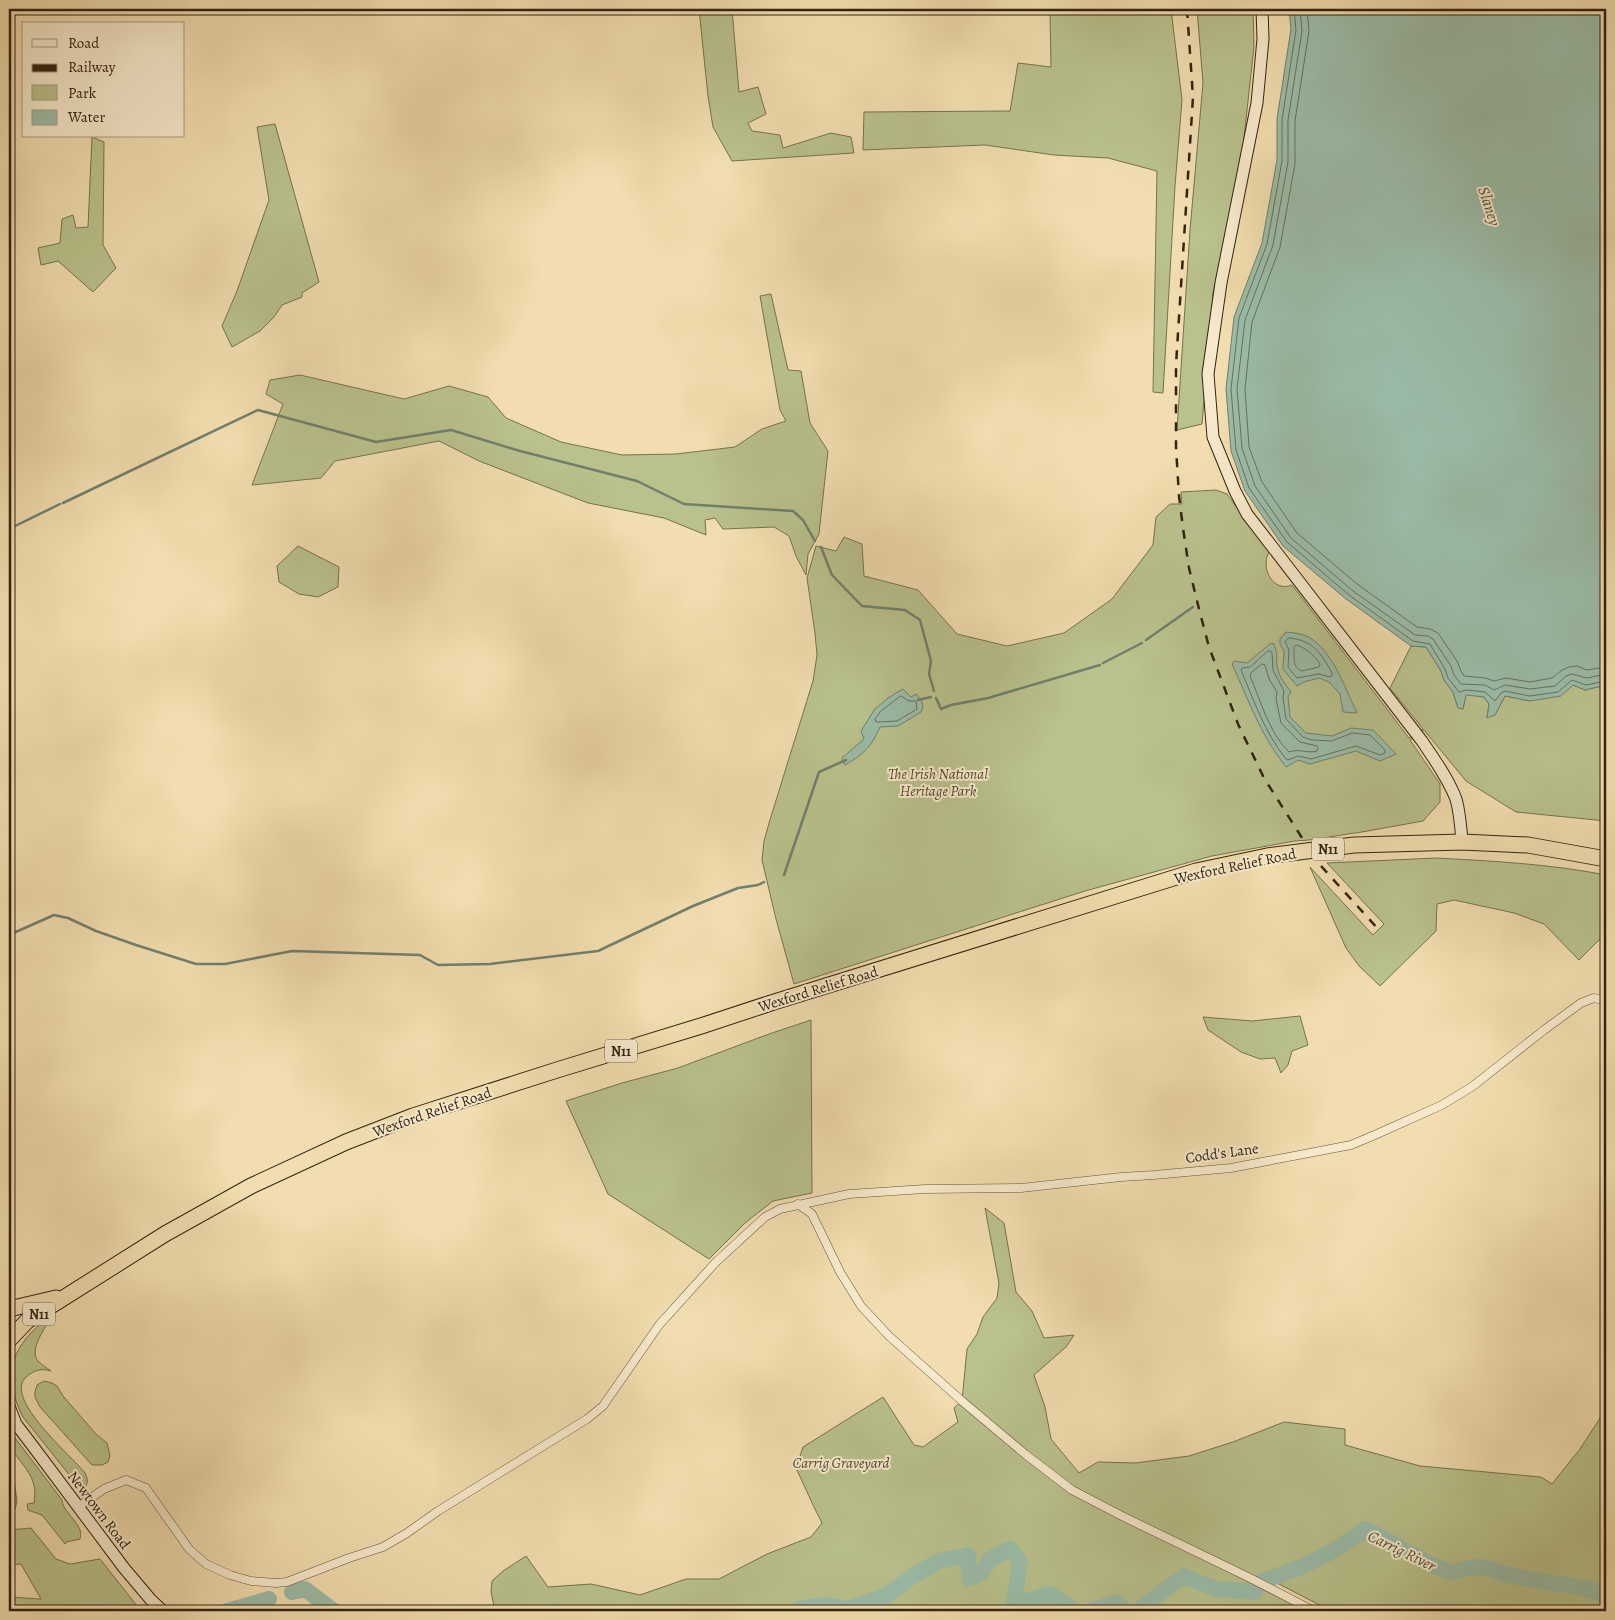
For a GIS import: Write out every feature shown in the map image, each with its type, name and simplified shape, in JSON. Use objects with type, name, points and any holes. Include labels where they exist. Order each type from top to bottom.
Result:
[{"type":"highway","name":"Wexford Relief Road","points":[[9,1340],[27,1321],[165,1234],[251,1186],[346,1142],[413,1116],[1196,871],[1267,856],[1354,845],[1462,842],[1528,845],[1606,859]]},
{"type":"highway","name":"Wexford Relief Road","points":[[9,1309],[72,1293]]},
{"type":"main road","points":[[1262,9],[1263,39],[1257,103],[1221,283],[1208,374],[1213,437],[1235,491],[1247,514],[1422,741],[1447,780],[1456,800],[1462,842]]},
{"type":"main road","name":"Newtown Road","points":[[9,1406],[12,1421],[130,1574],[151,1600],[163,1611]]},
{"type":"street","name":"Codd's Lane","points":[[78,1507],[104,1489],[126,1480],[146,1488],[189,1549],[206,1564],[230,1575],[251,1581],[287,1582],[383,1547],[587,1419],[603,1406],[659,1325],[716,1262],[765,1217],[780,1209],[849,1194],[924,1189],[1021,1188],[1121,1176],[1231,1168],[1346,1146],[1442,1105],[1473,1086],[1581,1003],[1594,998],[1606,1001]]},
{"type":"street","points":[[798,1204],[812,1214],[840,1272],[861,1306],[896,1342],[1018,1448],[1072,1490],[1314,1611]]},
{"type":"green space","points":[[699,9],[732,9],[739,92],[758,87],[766,114],[748,123],[752,131],[780,135],[783,148],[831,133],[851,137],[854,153],[732,161],[713,127]]},
{"type":"green space","points":[[1042,9],[1171,9],[1182,100],[1163,393],[1153,392],[1157,171],[1108,158],[1054,155],[985,145],[863,150],[864,112],[1010,111],[1018,63],[1051,67],[1050,14]]},
{"type":"green space","points":[[1197,9],[1253,9],[1254,46],[1242,156],[1213,293],[1202,424],[1177,430],[1190,230],[1203,83]]},
{"type":"green space","points":[[275,124],[319,282],[302,293],[302,297],[282,305],[274,317],[260,331],[232,347],[222,326],[237,291],[269,200],[257,127]]},
{"type":"green space","points":[[92,138],[94,138],[104,142],[103,245],[116,268],[93,292],[58,261],[41,265],[38,248],[60,243],[62,219],[73,215],[76,228],[88,227]]},
{"type":"green space","points":[[771,294],[788,370],[801,371],[810,423],[828,451],[819,534],[808,554],[806,575],[796,556],[789,536],[774,527],[723,529],[715,518],[705,520],[706,535],[664,518],[588,503],[479,461],[439,441],[335,461],[321,478],[252,485],[283,404],[266,394],[270,380],[300,375],[404,399],[449,386],[488,397],[506,418],[561,442],[622,455],[676,454],[735,447],[762,429],[786,421],[780,410],[760,296]]},
{"type":"green space","name":"The Irish National Heritage Park","points":[[1216,490],[1227,494],[1269,552],[1266,565],[1270,577],[1279,585],[1285,587],[1292,585],[1409,738],[1423,729],[1390,688],[1411,646],[1426,647],[1441,671],[1444,680],[1453,692],[1458,708],[1463,709],[1466,694],[1484,697],[1489,704],[1487,717],[1495,715],[1505,696],[1530,701],[1573,685],[1585,690],[1606,685],[1606,821],[1516,812],[1466,781],[1424,730],[1410,740],[1440,784],[1440,802],[1423,821],[1212,856],[1085,891],[794,984],[762,860],[764,841],[769,823],[813,681],[817,655],[807,578],[816,546],[836,551],[844,537],[862,544],[864,576],[918,590],[957,634],[1007,646],[1064,633],[1112,599],[1153,545],[1156,517],[1170,504],[1182,504],[1181,492]]},
{"type":"green space","points":[[298,546],[339,567],[338,587],[318,597],[299,594],[279,582],[277,566]]},
{"type":"green space","points":[[1436,858],[1543,866],[1606,875],[1606,933],[1579,960],[1544,924],[1514,913],[1454,900],[1437,904],[1436,931],[1380,986],[1359,966],[1346,948],[1310,867],[1373,935],[1384,924],[1327,863]]},
{"type":"green space","points":[[1300,1016],[1308,1045],[1292,1051],[1288,1065],[1281,1073],[1275,1058],[1260,1059],[1241,1052],[1208,1030],[1203,1017],[1252,1021]]},
{"type":"green space","points":[[811,1020],[812,1193],[773,1201],[745,1223],[709,1259],[608,1194],[566,1101],[678,1068]]},
{"type":"green space","name":"Carrig Graveyard","points":[[985,1208],[1004,1223],[1016,1292],[1032,1311],[1044,1338],[1074,1335],[1066,1347],[1034,1375],[1045,1407],[1051,1439],[1079,1473],[1098,1462],[1135,1463],[1189,1456],[1233,1442],[1284,1422],[1345,1429],[1345,1445],[1420,1466],[1541,1477],[1552,1484],[1580,1449],[1606,1409],[1606,1611],[1331,1611],[1277,1583],[1318,1564],[1367,1535],[1414,1563],[1454,1577],[1481,1572],[1481,1568],[1473,1567],[1451,1572],[1436,1567],[1366,1529],[1336,1549],[1306,1565],[1260,1583],[1314,1611],[495,1611],[491,1592],[492,1581],[503,1571],[526,1556],[548,1587],[591,1584],[640,1595],[686,1579],[719,1579],[767,1554],[811,1537],[822,1523],[796,1468],[803,1447],[883,1397],[914,1445],[923,1447],[958,1422],[954,1408],[962,1401],[967,1349],[977,1334],[983,1317],[997,1298],[999,1283]]},
{"type":"green space","points":[[52,1315],[39,1338],[35,1350],[38,1361],[51,1371],[38,1370],[32,1373],[26,1377],[21,1387],[24,1399],[31,1413],[85,1473],[87,1482],[83,1488],[75,1482],[23,1417],[12,1386],[14,1360],[20,1348],[28,1336]]},
{"type":"green space","points":[[44,1381],[57,1386],[63,1396],[96,1434],[107,1443],[110,1456],[108,1462],[102,1465],[92,1465],[40,1407],[35,1397],[35,1392],[37,1385]]},
{"type":"green space","points":[[9,1430],[62,1500],[66,1510],[77,1524],[81,1534],[80,1539],[66,1542],[65,1544],[42,1515],[28,1510],[27,1504],[34,1503],[34,1486],[28,1472],[10,1446]]},
{"type":"green space","points":[[13,1479],[17,1502],[15,1509],[9,1508],[9,1482]]},
{"type":"green space","points":[[31,1528],[56,1559],[70,1564],[100,1559],[141,1611],[9,1611],[9,1597],[41,1599],[21,1564],[9,1565],[9,1530]]},
{"type":"water","name":"Slaney","points":[[1289,9],[1606,9],[1606,685],[1585,690],[1573,685],[1561,696],[1530,701],[1505,696],[1495,715],[1487,718],[1489,704],[1484,697],[1466,695],[1463,709],[1458,708],[1453,692],[1444,680],[1441,671],[1426,647],[1411,646],[1346,599],[1283,546],[1245,491],[1231,451],[1226,389],[1234,317],[1262,243],[1277,160],[1277,119],[1291,29]]},
{"type":"water","points":[[1286,632],[1307,636],[1320,646],[1339,674],[1357,713],[1343,712],[1340,694],[1329,682],[1319,678],[1297,686],[1283,669],[1284,651],[1280,644],[1280,639]]},
{"type":"water","points":[[1271,643],[1274,644],[1277,654],[1279,673],[1291,692],[1288,697],[1290,717],[1306,733],[1332,736],[1351,728],[1373,730],[1396,754],[1380,761],[1356,751],[1310,764],[1298,760],[1286,767],[1262,730],[1232,664],[1234,661],[1247,663]]},
{"type":"water","points":[[903,689],[911,697],[916,694],[922,702],[921,712],[898,726],[880,727],[866,749],[845,765],[842,758],[864,739],[861,731],[875,709]]},
{"type":"waterway","points":[[63,503],[258,410],[376,442],[451,430],[520,451],[637,481],[684,504],[793,511],[803,520],[815,541]]},
{"type":"waterway","points":[[9,529],[60,504]]},
{"type":"waterway","points":[[821,547],[832,575],[862,606],[905,610],[920,620],[931,661],[929,674],[934,691]]},
{"type":"waterway","points":[[1146,640],[1193,607]]},
{"type":"waterway","points":[[1103,663],[1142,643]]},
{"type":"waterway","points":[[936,698],[941,709],[951,705],[988,698],[1100,665]]},
{"type":"waterway","points":[[918,700],[931,697]]},
{"type":"waterway","points":[[784,875],[819,772],[846,760]]},
{"type":"waterway","points":[[9,935],[54,915],[68,918],[96,931],[196,964],[225,964],[292,951],[420,955],[438,965],[490,964],[598,951],[693,906],[738,888],[758,885],[764,882]]},
{"type":"waterway","name":"Carrig River","points":[[1137,1611],[1183,1576],[1216,1589],[1255,1592],[1259,1583],[1306,1565],[1336,1549],[1366,1529],[1434,1566],[1451,1572],[1473,1567],[1486,1568],[1517,1577],[1589,1589],[1606,1596]]},
{"type":"waterway","name":"Carrig River","points":[[797,1611],[798,1609],[825,1605],[848,1609],[885,1596],[913,1576],[939,1561],[968,1555],[969,1578],[981,1574],[990,1559],[1010,1549],[1020,1561],[1014,1605],[1050,1594],[1076,1611]]},
{"type":"waterway","name":"Carrig River","points":[[292,1592],[305,1589],[334,1611]]},
{"type":"waterway","name":"Carrig River","points":[[227,1611],[269,1599]]},
{"type":"waterway","name":"Carrig River","points":[[1090,1611],[1117,1602],[1124,1611]]},
{"type":"railway","points":[[1187,9],[1193,97],[1176,365],[1176,447],[1183,528],[1189,568],[1209,647],[1238,724],[1264,778],[1304,841]]},
{"type":"railway","points":[[1321,866],[1379,930]]}]
